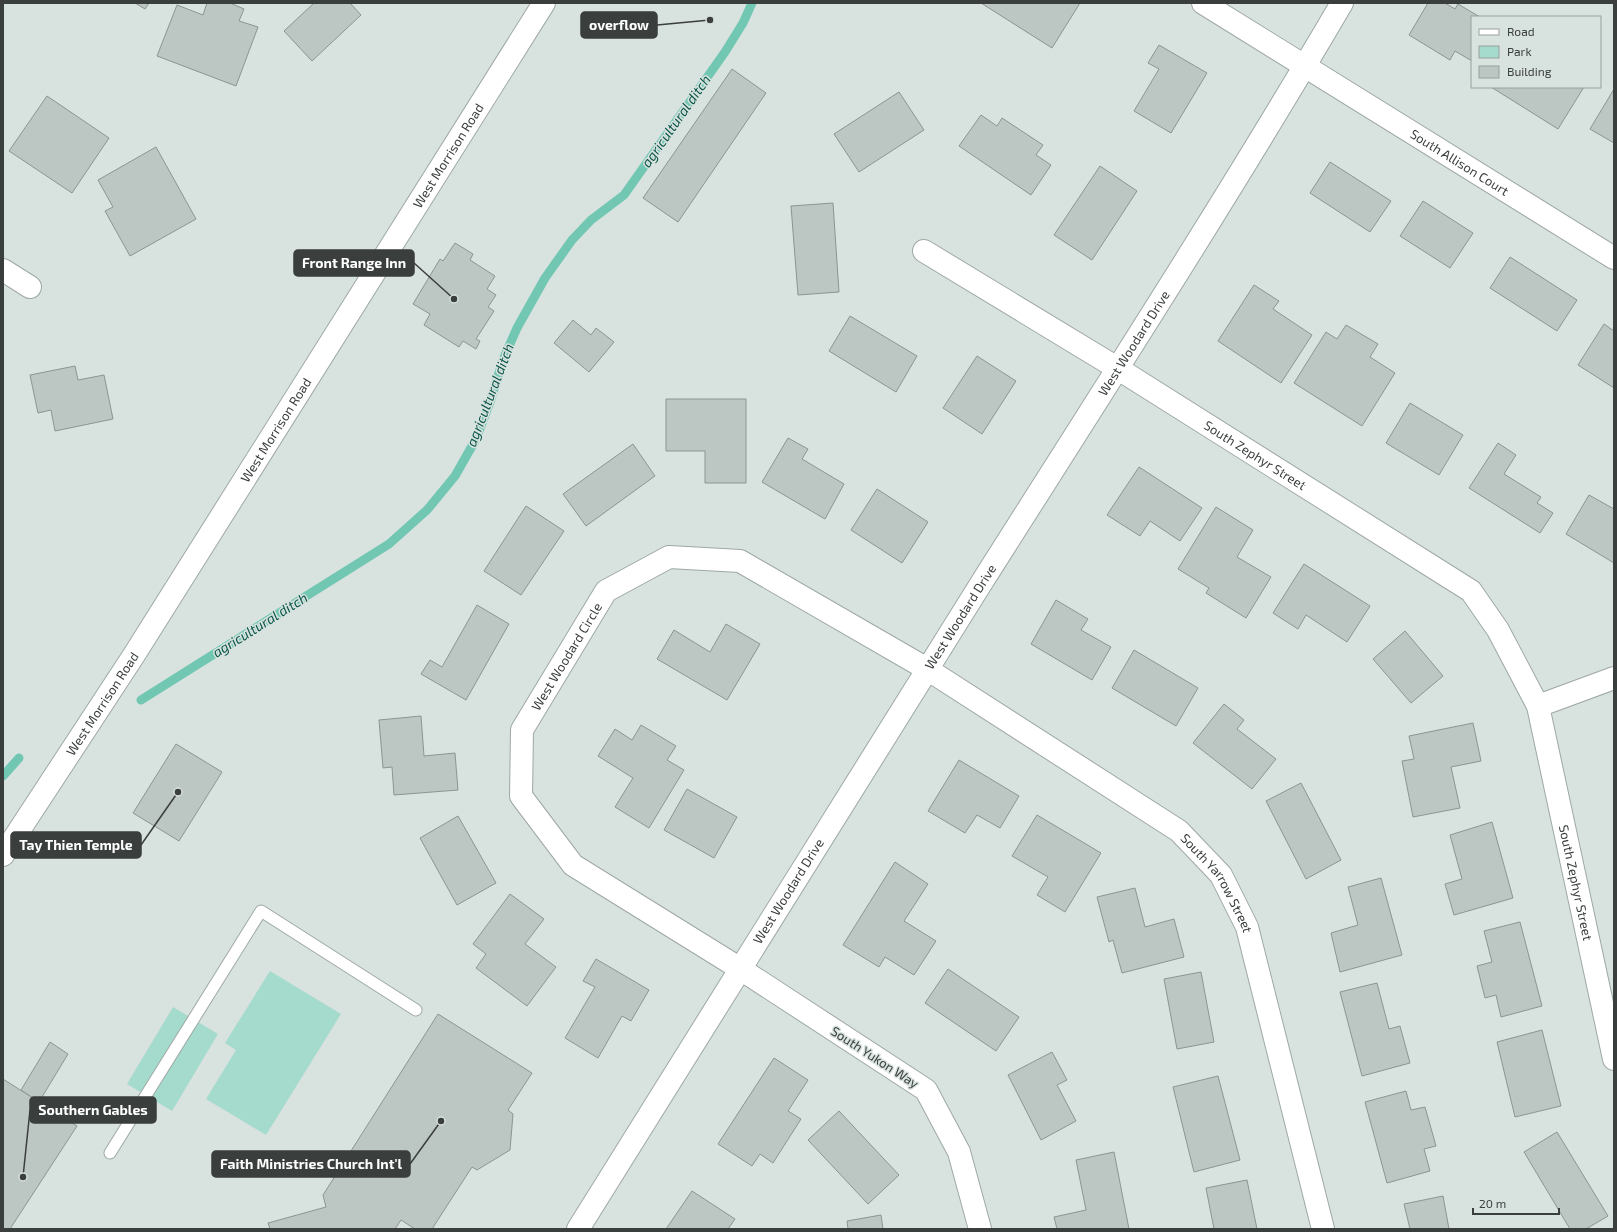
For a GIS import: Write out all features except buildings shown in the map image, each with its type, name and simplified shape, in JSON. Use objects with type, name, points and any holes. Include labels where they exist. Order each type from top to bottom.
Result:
[{"type":"street","name":"West Morrison Road","points":[[3,854],[134,655],[544,3]]},
{"type":"street","name":"South Allison Court","points":[[1203,3],[1614,258]]},
{"type":"street","name":"West Woodard Drive","points":[[578,1229],[739,968],[1117,368],[1304,67],[1342,3]]},
{"type":"street","name":"South Zephyr Street","points":[[924,251],[1117,368],[1471,591],[1498,630],[1538,706],[1614,1059]]},
{"type":"street","points":[[3,270],[30,286]]},
{"type":"street","name":"West Woodard Circle","points":[[739,968],[573,865],[521,796],[522,730],[606,591],[669,558],[740,561],[927,669]]},
{"type":"street","name":"South Yarrow Street","points":[[927,669],[1179,831],[1221,875],[1247,927],[1323,1229]]},
{"type":"street","points":[[1538,706],[1614,678]]},
{"type":"street","name":"South Yukon Way","points":[[739,968],[926,1090],[959,1152],[980,1229]]},
{"type":"lane","points":[[110,1153],[261,911],[416,1010]]},
{"type":"green space","points":[[270,971],[341,1014],[266,1135],[206,1099],[236,1050],[225,1043]]},
{"type":"green space","points":[[173,1007],[218,1034],[172,1111],[127,1084]]},
{"type":"waterway","name":"agricultural ditch","points":[[141,700],[389,544],[427,510],[455,476],[476,439],[490,402],[503,360],[517,328],[545,278],[572,240],[591,220],[624,195],[725,52],[743,23],[752,3]]},
{"type":"waterway","points":[[3,776],[19,758]]},
{"type":"place","name":"overflow","points":[[710,20]]},
{"type":"place","name":"Front Range Inn","points":[[454,299]]},
{"type":"place","name":"Tay Thien Temple","points":[[178,792]]},
{"type":"place","name":"Faith Ministries Church Int'l","points":[[441,1121]]},
{"type":"place","name":"Southern Gables","points":[[23,1177]]}]
